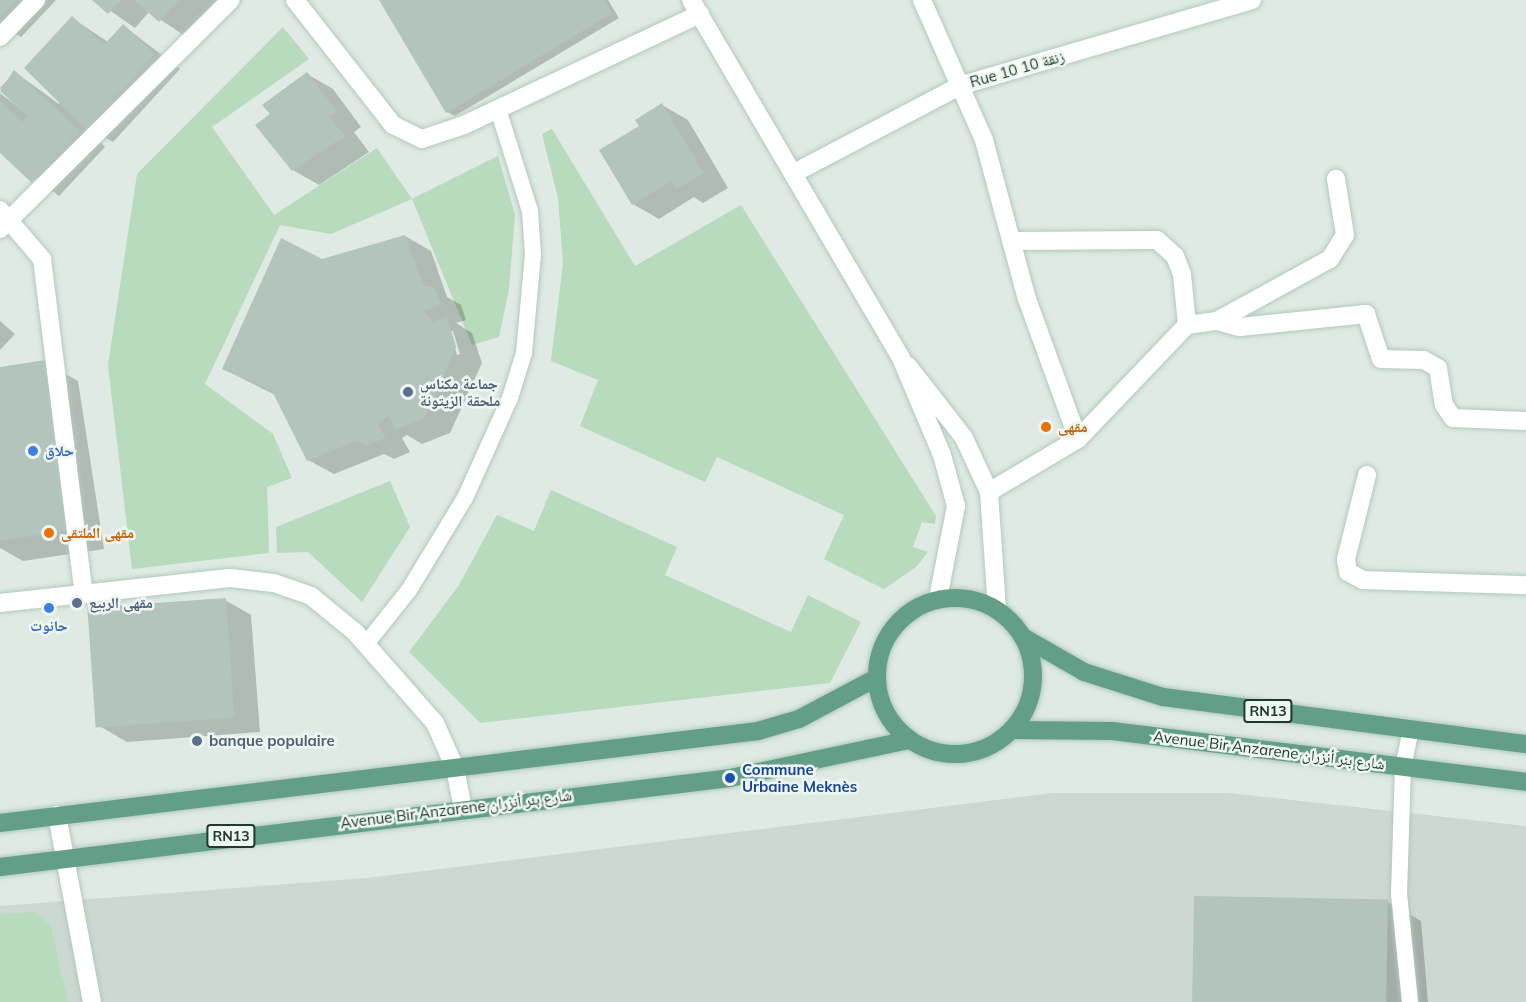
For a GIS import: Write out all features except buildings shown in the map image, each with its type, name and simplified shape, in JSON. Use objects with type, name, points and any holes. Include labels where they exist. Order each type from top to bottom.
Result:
[{"type":"main road","name":"RN13","points":[[909,740],[882,706],[876,678],[887,637],[918,607],[938,599],[978,600],[997,609],[1023,637],[1084,672],[1143,692],[1526,744]]},
{"type":"main road","points":[[909,740],[926,749],[962,754],[981,750],[1012,730],[1033,685],[1023,637]]},
{"type":"main road","points":[[0,823],[758,731],[799,719],[876,678]]},
{"type":"main road","name":"Avenue Bir Anzarene شارع بئر أنزران","points":[[1012,730],[1112,731],[1526,782]]},
{"type":"main road","name":"Avenue Bir Anzarene شارع بئر أنزران","points":[[0,867],[730,777],[909,740]]},
{"type":"street","points":[[0,37],[36,0]]},
{"type":"street","points":[[84,594],[44,273],[33,244],[3,220],[231,0]]},
{"type":"street","points":[[295,0],[372,102],[412,138],[436,136],[498,109],[696,7],[796,172],[901,358],[953,482],[955,529],[938,599]]},
{"type":"street","points":[[922,0],[962,85],[984,140],[1011,241],[1078,439]]},
{"type":"street","name":"Rue 10 زنقة 10","points":[[796,172],[962,85],[1252,0]]},
{"type":"street","points":[[989,492],[1078,439],[1187,325],[1217,321],[1307,276],[1340,250],[1345,222],[1336,179]]},
{"type":"street","points":[[1011,241],[1157,240],[1175,256],[1182,274],[1187,325]]},
{"type":"street","points":[[1217,321],[1240,327],[1366,314],[1381,359],[1424,360],[1438,368],[1443,405],[1453,418],[1526,421]]},
{"type":"street","points":[[901,358],[948,412],[989,492],[997,609]]},
{"type":"street","points":[[1367,475],[1346,559],[1348,572],[1363,580],[1526,585]]},
{"type":"street","points":[[0,603],[230,578],[274,583],[311,596],[366,644],[435,723],[454,768],[463,809]]},
{"type":"street","points":[[57,815],[63,860],[92,1002]]},
{"type":"lane","points":[[366,644],[409,590],[465,498],[510,398],[524,352],[533,255],[530,210],[498,109]]},
{"type":"lane","points":[[1410,1002],[1399,894],[1403,767],[1411,730]]},
{"type":"shaded area","points":[[1052,793],[1229,793],[1526,826],[1526,1002],[0,1002],[0,906],[367,878]]},
{"type":"green space","points":[[283,27],[309,59],[212,127],[274,215],[377,148],[412,199],[331,234],[280,225],[205,384],[273,434],[292,478],[267,487],[269,553],[132,569],[108,365],[137,174]]},
{"type":"green space","points":[[552,129],[635,266],[741,205],[936,516],[935,524],[922,522],[913,547],[928,552],[916,567],[884,589],[824,559],[844,515],[717,457],[705,482],[580,426],[598,380],[551,361],[563,263],[558,198],[542,134]]},
{"type":"green space","points":[[498,156],[515,215],[509,289],[499,337],[472,345],[412,199]]},
{"type":"green space","points":[[390,481],[410,527],[362,602],[308,552],[277,553],[276,527]]},
{"type":"green space","points":[[551,490],[677,547],[665,575],[791,632],[808,595],[861,622],[830,683],[480,723],[409,652],[459,585],[497,515],[534,531]]},
{"type":"green space","points":[[35,912],[51,926],[68,1002],[0,1002],[0,914]]},
{"type":"place","name":"جماعة مكناس ملحقة الزيتونة","points":[[408,392]]},
{"type":"place","name":"مقهى","points":[[1046,427]]},
{"type":"place","name":"حلاق","points":[[33,451]]},
{"type":"place","name":"مقهى الملتقى","points":[[49,533]]},
{"type":"place","name":"مقهى الربيع","points":[[77,603]]},
{"type":"place","name":"حانوت","points":[[49,608]]},
{"type":"place","name":"banque populaire","points":[[197,741]]},
{"type":"place","name":"Commune Urbaine Meknès","points":[[730,778]]}]
